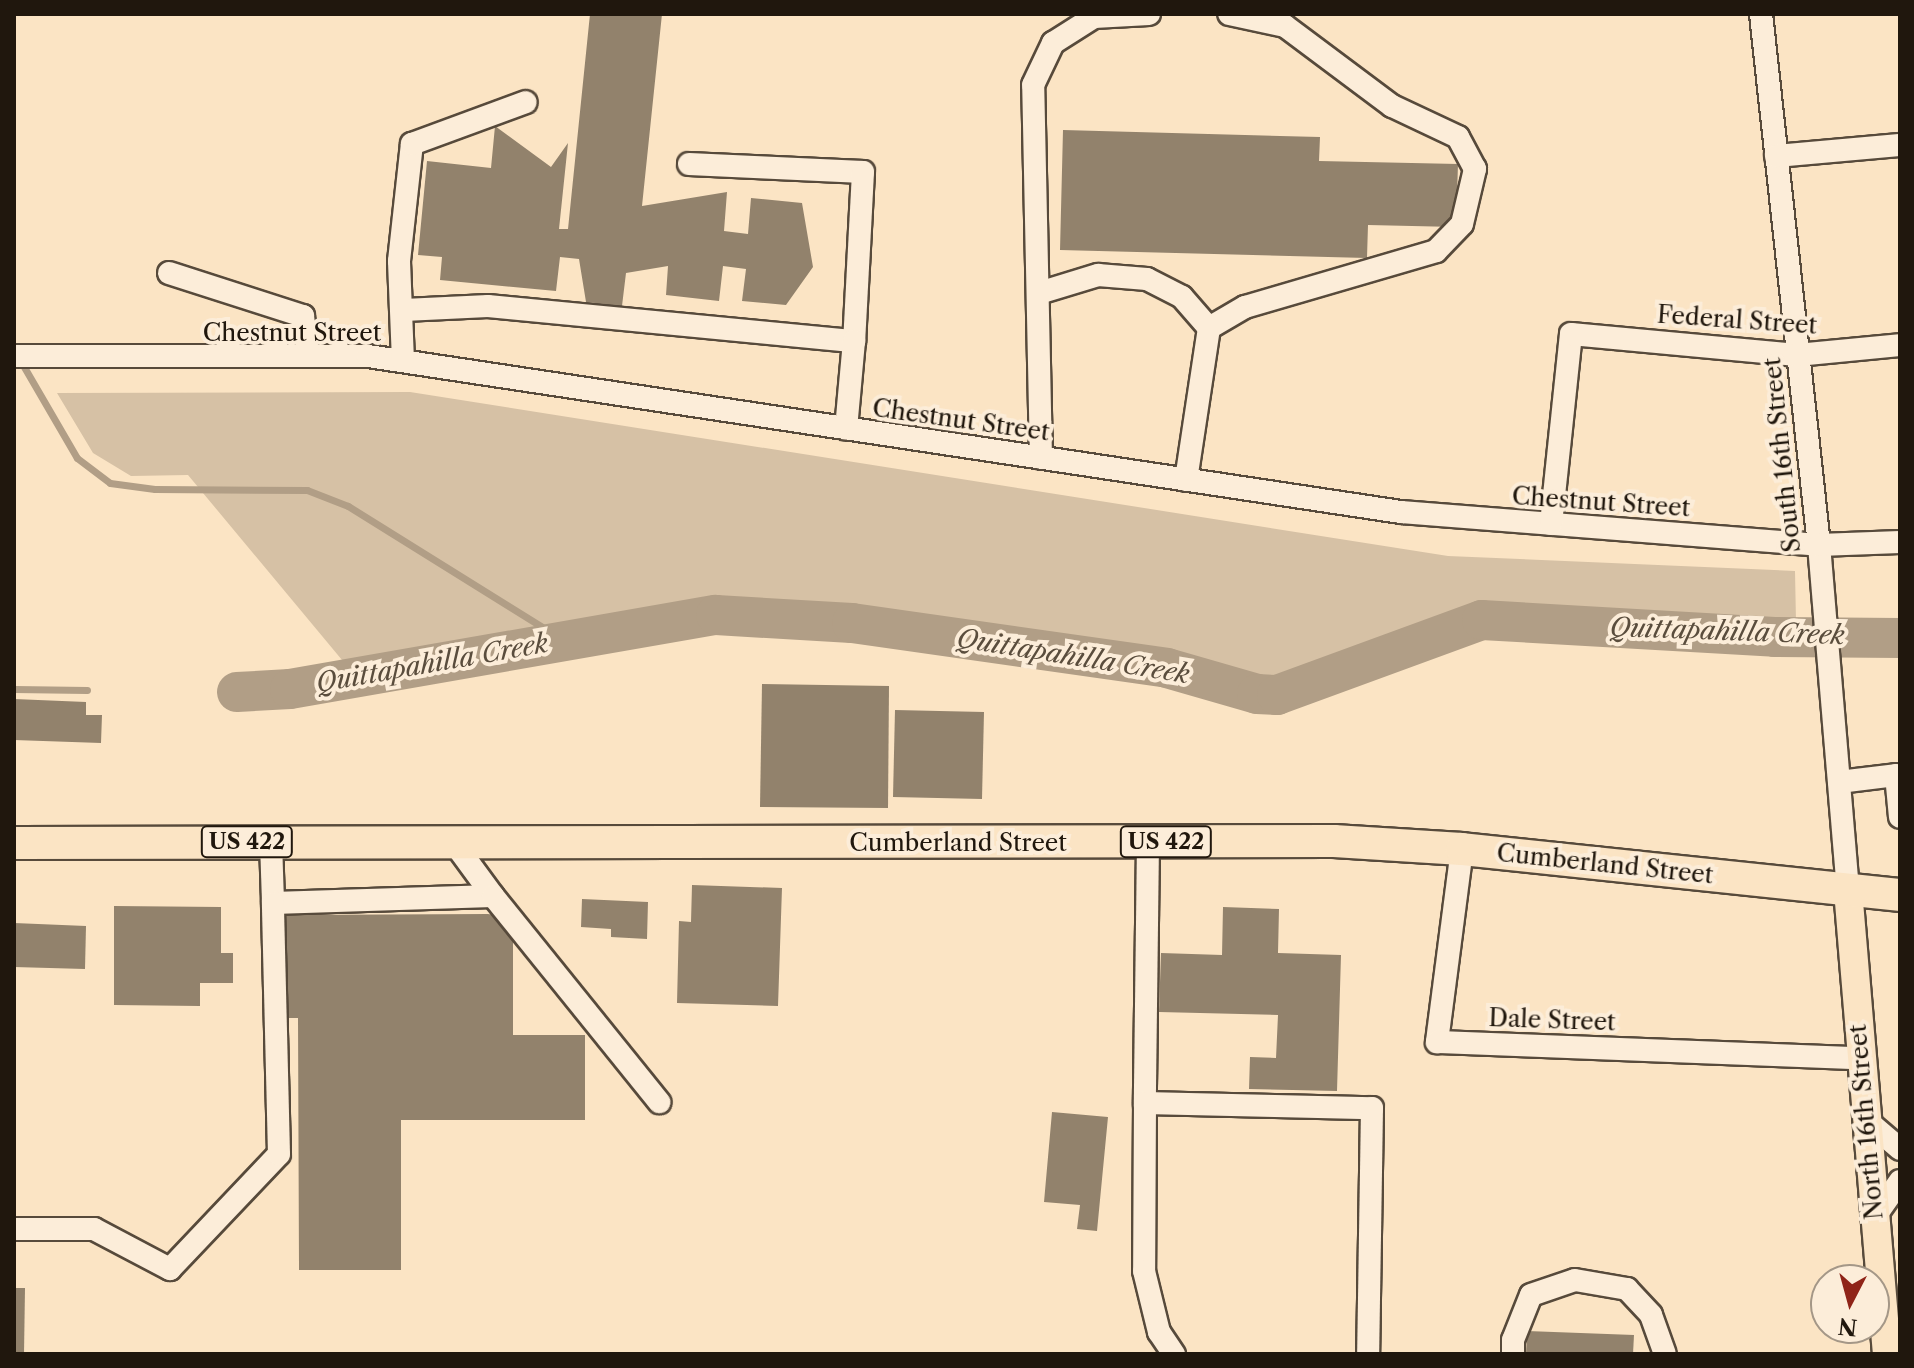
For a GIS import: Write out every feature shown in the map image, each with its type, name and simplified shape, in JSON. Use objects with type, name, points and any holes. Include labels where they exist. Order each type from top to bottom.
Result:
[{"type":"highway","name":"Cumberland Street","points":[[14,843],[1334,841],[1462,849],[1900,895]]},
{"type":"main road","name":"North 16th Street","points":[[1848,890],[1887,1354]]},
{"type":"street","points":[[1041,458],[1033,85],[1053,43],[1094,17],[1149,14]]},
{"type":"street","points":[[1209,328],[1245,307],[1436,251],[1462,224],[1475,169],[1458,137],[1392,106],[1285,26],[1229,14]]},
{"type":"street","name":"South 16th Street","points":[[1761,14],[1819,545],[1848,890]]},
{"type":"street","points":[[403,361],[404,310],[399,261],[412,144],[526,102]]},
{"type":"street","points":[[1776,156],[1900,145]]},
{"type":"street","points":[[689,164],[863,172],[846,429]]},
{"type":"street","points":[[169,273],[303,316],[308,356]]},
{"type":"street","points":[[1039,293],[1098,275],[1147,279],[1182,297],[1209,328],[1186,480]]},
{"type":"street","points":[[404,310],[488,306],[854,341]]},
{"type":"street","name":"Federal Street","points":[[1551,524],[1571,334],[1797,355],[1900,345]]},
{"type":"street","name":"Chestnut Street","points":[[25,356],[308,356],[403,361],[1401,512],[1819,545],[1900,542]]},
{"type":"street","points":[[1839,782],[1898,775],[1900,817]]},
{"type":"street","points":[[14,1229],[94,1229],[170,1269],[279,1154],[271,842]]},
{"type":"street","points":[[1148,842],[1144,1271],[1154,1318],[1174,1354]]},
{"type":"street","points":[[454,843],[659,1102]]},
{"type":"street","name":"Dale Street","points":[[1462,849],[1437,1042],[1860,1058]]},
{"type":"street","points":[[273,903],[493,896]]},
{"type":"street","points":[[1145,1103],[1372,1108],[1368,1354]]},
{"type":"street","points":[[1865,1119],[1900,1149]]},
{"type":"street","points":[[1874,1218],[1900,1181]]},
{"type":"street","points":[[1513,1354],[1513,1340],[1531,1295],[1575,1280],[1627,1289],[1651,1315],[1665,1354]]},
{"type":"shaded area","points":[[410,392],[1448,556],[1795,571],[1796,622],[1480,606],[1288,680],[1264,683],[1167,655],[842,608],[716,604],[347,666],[188,475],[131,476],[93,453],[57,393]]},
{"type":"building","points":[[590,14],[662,14],[642,206],[727,192],[724,231],[748,234],[751,198],[802,203],[813,267],[786,305],[742,301],[746,269],[723,266],[719,301],[666,295],[668,266],[626,273],[622,306],[586,302],[579,259],[560,257],[556,291],[440,280],[442,257],[418,255],[427,161],[491,168],[495,126],[551,167],[568,143],[559,229],[568,229]]},
{"type":"building","points":[[1063,130],[1320,137],[1319,161],[1458,164],[1456,227],[1368,225],[1367,258],[1060,250]]},
{"type":"building","points":[[762,684],[889,686],[888,808],[760,807]]},
{"type":"building","points":[[14,699],[86,702],[86,715],[102,715],[101,743],[14,740]]},
{"type":"building","points":[[895,710],[984,712],[982,799],[893,797]]},
{"type":"building","points":[[692,885],[782,888],[778,1006],[677,1003],[679,921],[691,922]]},
{"type":"building","points":[[582,899],[648,902],[647,939],[611,937],[611,929],[581,927]]},
{"type":"building","points":[[114,906],[221,907],[221,953],[233,953],[233,983],[200,983],[200,1006],[114,1005]]},
{"type":"building","points":[[1223,907],[1279,909],[1278,953],[1341,955],[1337,1091],[1249,1089],[1250,1057],[1276,1058],[1278,1015],[1159,1012],[1161,953],[1222,955]]},
{"type":"building","points":[[488,914],[513,918],[513,1035],[585,1035],[585,1120],[401,1120],[401,1270],[299,1270],[298,1018],[263,1018],[263,953],[285,953],[285,915]]},
{"type":"building","points":[[14,923],[86,926],[85,969],[14,967]]},
{"type":"building","points":[[1052,1112],[1108,1117],[1097,1231],[1077,1229],[1080,1205],[1044,1202]]},
{"type":"building","points":[[14,1288],[25,1288],[24,1354],[14,1354]]},
{"type":"building","points":[[1527,1331],[1634,1335],[1633,1354],[1526,1354]]},
{"type":"waterway","points":[[20,360],[77,458],[110,483],[155,489],[307,490],[348,506],[563,640]]},
{"type":"waterway","name":"Quittapahilla Creek","points":[[237,692],[290,689],[716,615],[852,623],[1167,668],[1257,694],[1277,695],[1482,620],[1775,637],[1900,638]]},
{"type":"waterway","name":"Quittapahilla Creek","points":[[14,689],[87,690]]}]
